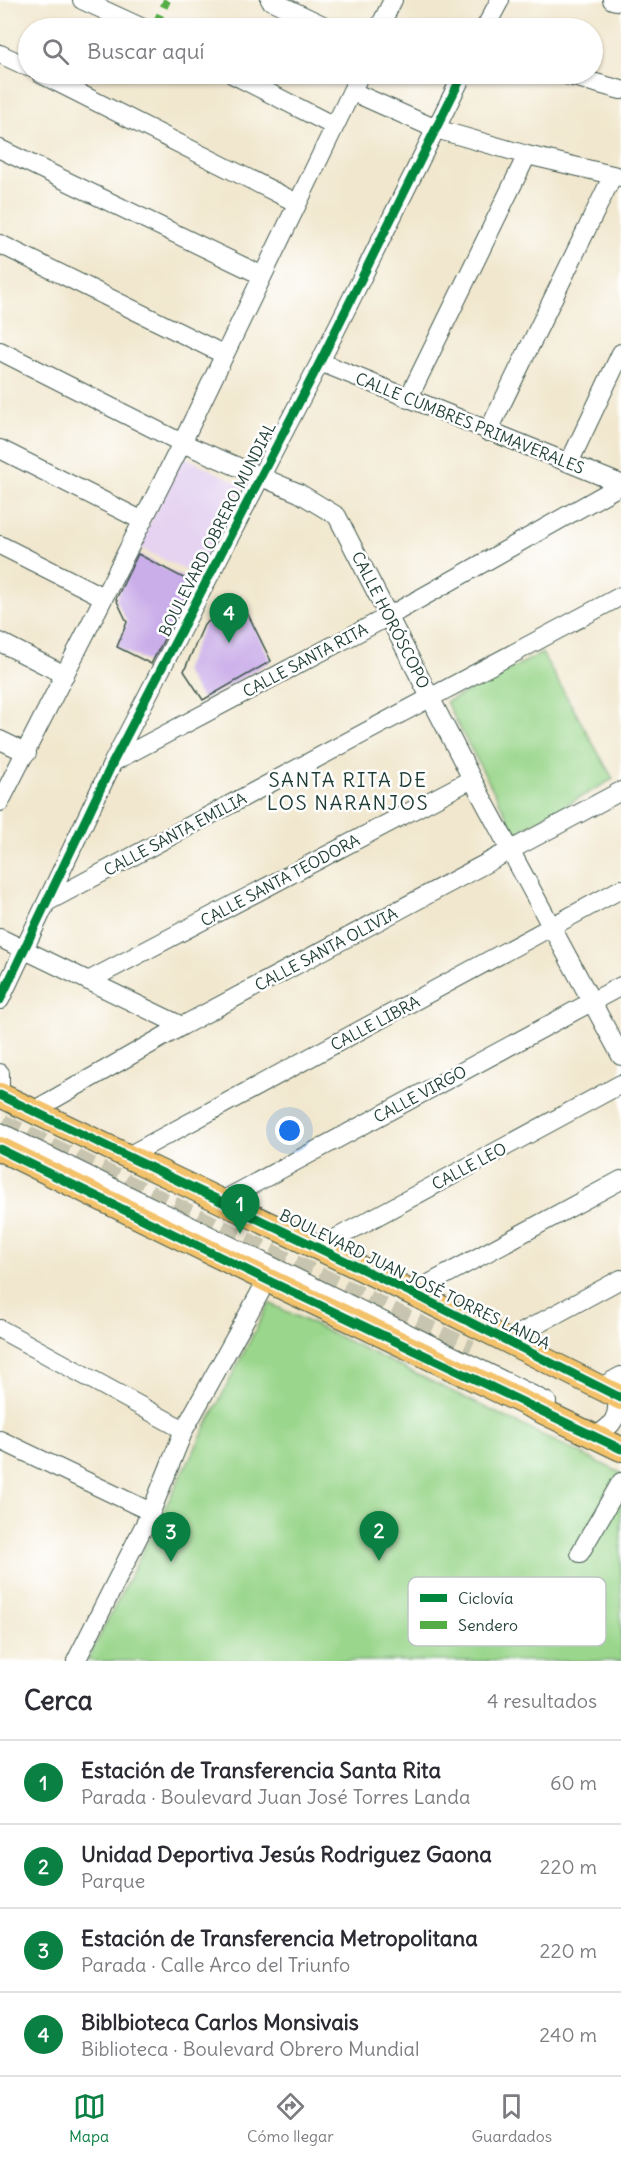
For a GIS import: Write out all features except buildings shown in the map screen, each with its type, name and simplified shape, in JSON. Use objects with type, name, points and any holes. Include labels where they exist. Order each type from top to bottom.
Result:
[{"type":"main road","name":"BOULEVARD JUAN JOSÉ TORRES LANDA","points":[[0,1095],[508,1340],[615,1389]]},
{"type":"main road","points":[[0,1149],[267,1280],[621,1449]]},
{"type":"street","points":[[82,0],[121,18]]},
{"type":"street","points":[[270,0],[308,18]]},
{"type":"street","points":[[384,18],[393,0]]},
{"type":"street","points":[[490,18],[500,0]]},
{"type":"street","points":[[612,0],[621,2]]},
{"type":"street","points":[[0,54],[18,62]]},
{"type":"street","points":[[61,84],[297,203]]},
{"type":"street","points":[[252,84],[334,126]]},
{"type":"street","points":[[0,802],[27,753],[182,443],[261,275],[356,84]]},
{"type":"street","name":"BOULEVARD OBRERO MUNDIAL","points":[[0,1000],[22,949],[47,902],[113,762],[262,477],[458,84]]},
{"type":"street","points":[[599,84],[621,90]]},
{"type":"street","points":[[353,92],[435,129],[527,155],[617,176],[488,432]]},
{"type":"street","points":[[0,149],[261,275]]},
{"type":"street","points":[[408,399],[527,155]]},
{"type":"street","points":[[0,244],[223,354]]},
{"type":"street","name":"CALLE HORÓSCOPO","points":[[0,351],[182,443],[299,493],[337,516],[472,779],[621,1056]]},
{"type":"street","points":[[569,463],[621,352]]},
{"type":"street","name":"CALLE CUMBRES PRIMAVERALES","points":[[320,362],[621,485]]},
{"type":"street","points":[[0,449],[143,521]]},
{"type":"street","name":"CALLE SANTA RITA","points":[[113,762],[389,616],[621,485]]},
{"type":"street","points":[[0,545],[103,597]]},
{"type":"street","name":"CALLE SANTA EMILIA","points":[[47,902],[621,596]]},
{"type":"street","points":[[0,642],[65,675]]},
{"type":"street","points":[[0,740],[27,753]]},
{"type":"street","name":"CALLE SANTA TEODORA","points":[[88,981],[472,779]]},
{"type":"street","name":"CALLE SANTA OLIVIA","points":[[33,1111],[182,1026],[621,791]]},
{"type":"street","name":"CALLE LIBRA","points":[[128,1156],[621,889]]},
{"type":"street","points":[[0,938],[182,1026]]},
{"type":"street","name":"CALLE VIRGO","points":[[220,1202],[621,986]]},
{"type":"street","points":[[0,1073],[0,1086]]},
{"type":"street","name":"CALLE LEO","points":[[318,1248],[621,1084]]},
{"type":"street","points":[[1,1126],[603,1431],[621,1437]]},
{"type":"street","points":[[412,1293],[621,1180]]},
{"type":"street","points":[[508,1340],[621,1279]]},
{"type":"street","points":[[76,1661],[151,1512],[184,1430],[267,1280]]},
{"type":"street","points":[[2,1334],[184,1430]]},
{"type":"street","points":[[471,1349],[502,1378]]},
{"type":"street","points":[[603,1431],[616,1417],[618,1408],[615,1389]]},
{"type":"street","points":[[0,1440],[151,1512]]},
{"type":"street","points":[[580,1553],[621,1482]]},
{"type":"shaded area","points":[[183,456],[244,486],[198,576],[138,547]]},
{"type":"green space","points":[[542,653],[613,779],[516,833],[446,702]]},
{"type":"green space","points":[[269,1303],[621,1473],[621,1661],[87,1661]]},
{"type":"tunnel","points":[[3,1123],[471,1349]]},
{"type":"marked path","points":[[159,18],[167,0]]},
{"type":"cycle path","points":[[0,1000],[113,762],[320,362],[458,84]]},
{"type":"cycle path","points":[[0,1095],[412,1293],[621,1398]]},
{"type":"cycle path","points":[[0,1149],[267,1280],[621,1449]]},
{"type":"place","name":"Biblbioteca Carlos Monsivais","points":[[229,643]]},
{"type":"place","name":"Estación de Transferencia Santa Rita","points":[[240,1234]]},
{"type":"place","name":"Unidad Deportiva Jesús Rodriguez Gaona","points":[[379,1561]]},
{"type":"place","name":"Estación de Transferencia Metropolitana","points":[[171,1562]]},
{"type":"district","name":"SANTA RITA DE LOS NARANJOS","points":[[348,790]]}]
